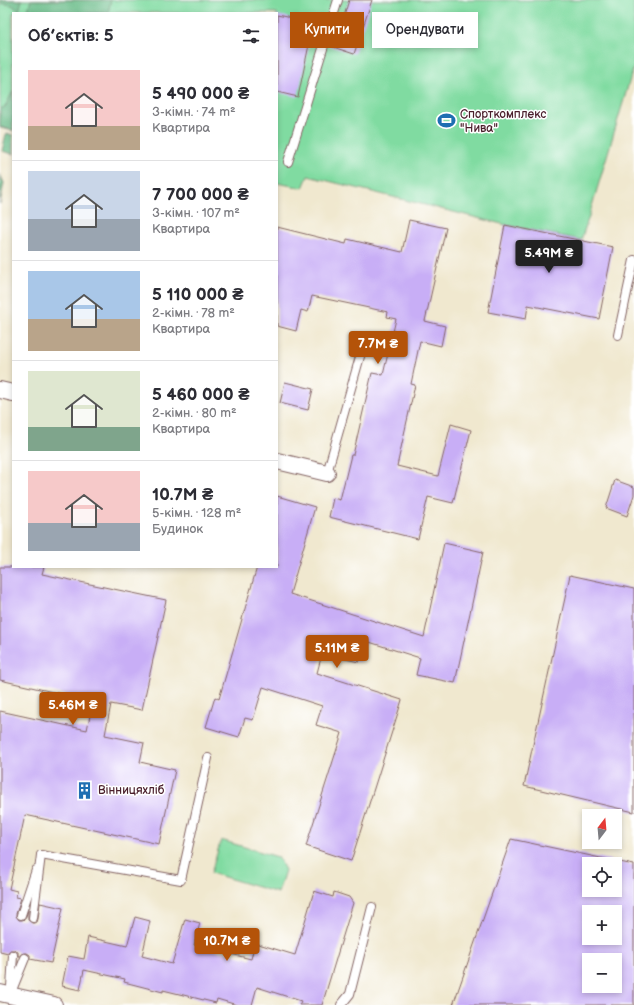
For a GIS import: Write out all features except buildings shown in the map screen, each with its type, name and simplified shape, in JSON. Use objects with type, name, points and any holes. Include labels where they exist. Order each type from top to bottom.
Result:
[{"type":"street","points":[[0,390],[12,393]]},
{"type":"street","points":[[278,461],[327,473]]},
{"type":"street","points":[[5,994],[54,1005]]},
{"type":"lane","points":[[288,162],[338,0]]},
{"type":"lane","points":[[618,335],[634,260]]},
{"type":"lane","points":[[327,473],[363,346]]},
{"type":"lane","points":[[41,854],[180,880],[208,758]]},
{"type":"lane","points":[[21,916],[41,854]]},
{"type":"lane","points":[[34,918],[41,854]]},
{"type":"lane","points":[[341,1005],[350,994],[372,907]]},
{"type":"lane","points":[[5,994],[13,955]]},
{"type":"lane","points":[[5,994],[25,958]]},
{"type":"green space","name":"Спорткомплекс \"Нива\"","points":[[0,0],[634,0],[634,66],[581,240],[506,225],[308,176],[303,188],[278,183],[278,12],[12,12],[12,131],[0,128]]},
{"type":"green space","points":[[0,0],[22,0],[19,11],[12,5],[0,3]]},
{"type":"green space","points":[[31,0],[111,0],[108,12],[27,12]]},
{"type":"green space","points":[[12,93],[12,130],[0,127],[0,109],[5,107]]},
{"type":"green space","points":[[6,134],[12,135],[12,154],[2,151]]},
{"type":"green space","points":[[0,174],[4,183],[0,204]]},
{"type":"green space","points":[[221,840],[278,857],[285,870],[278,893],[211,873]]},
{"type":"place","name":"Спорткомплекс \"Нива\"","points":[[447,121]]},
{"type":"place","name":"Вінницяхліб","points":[[85,790]]}]
